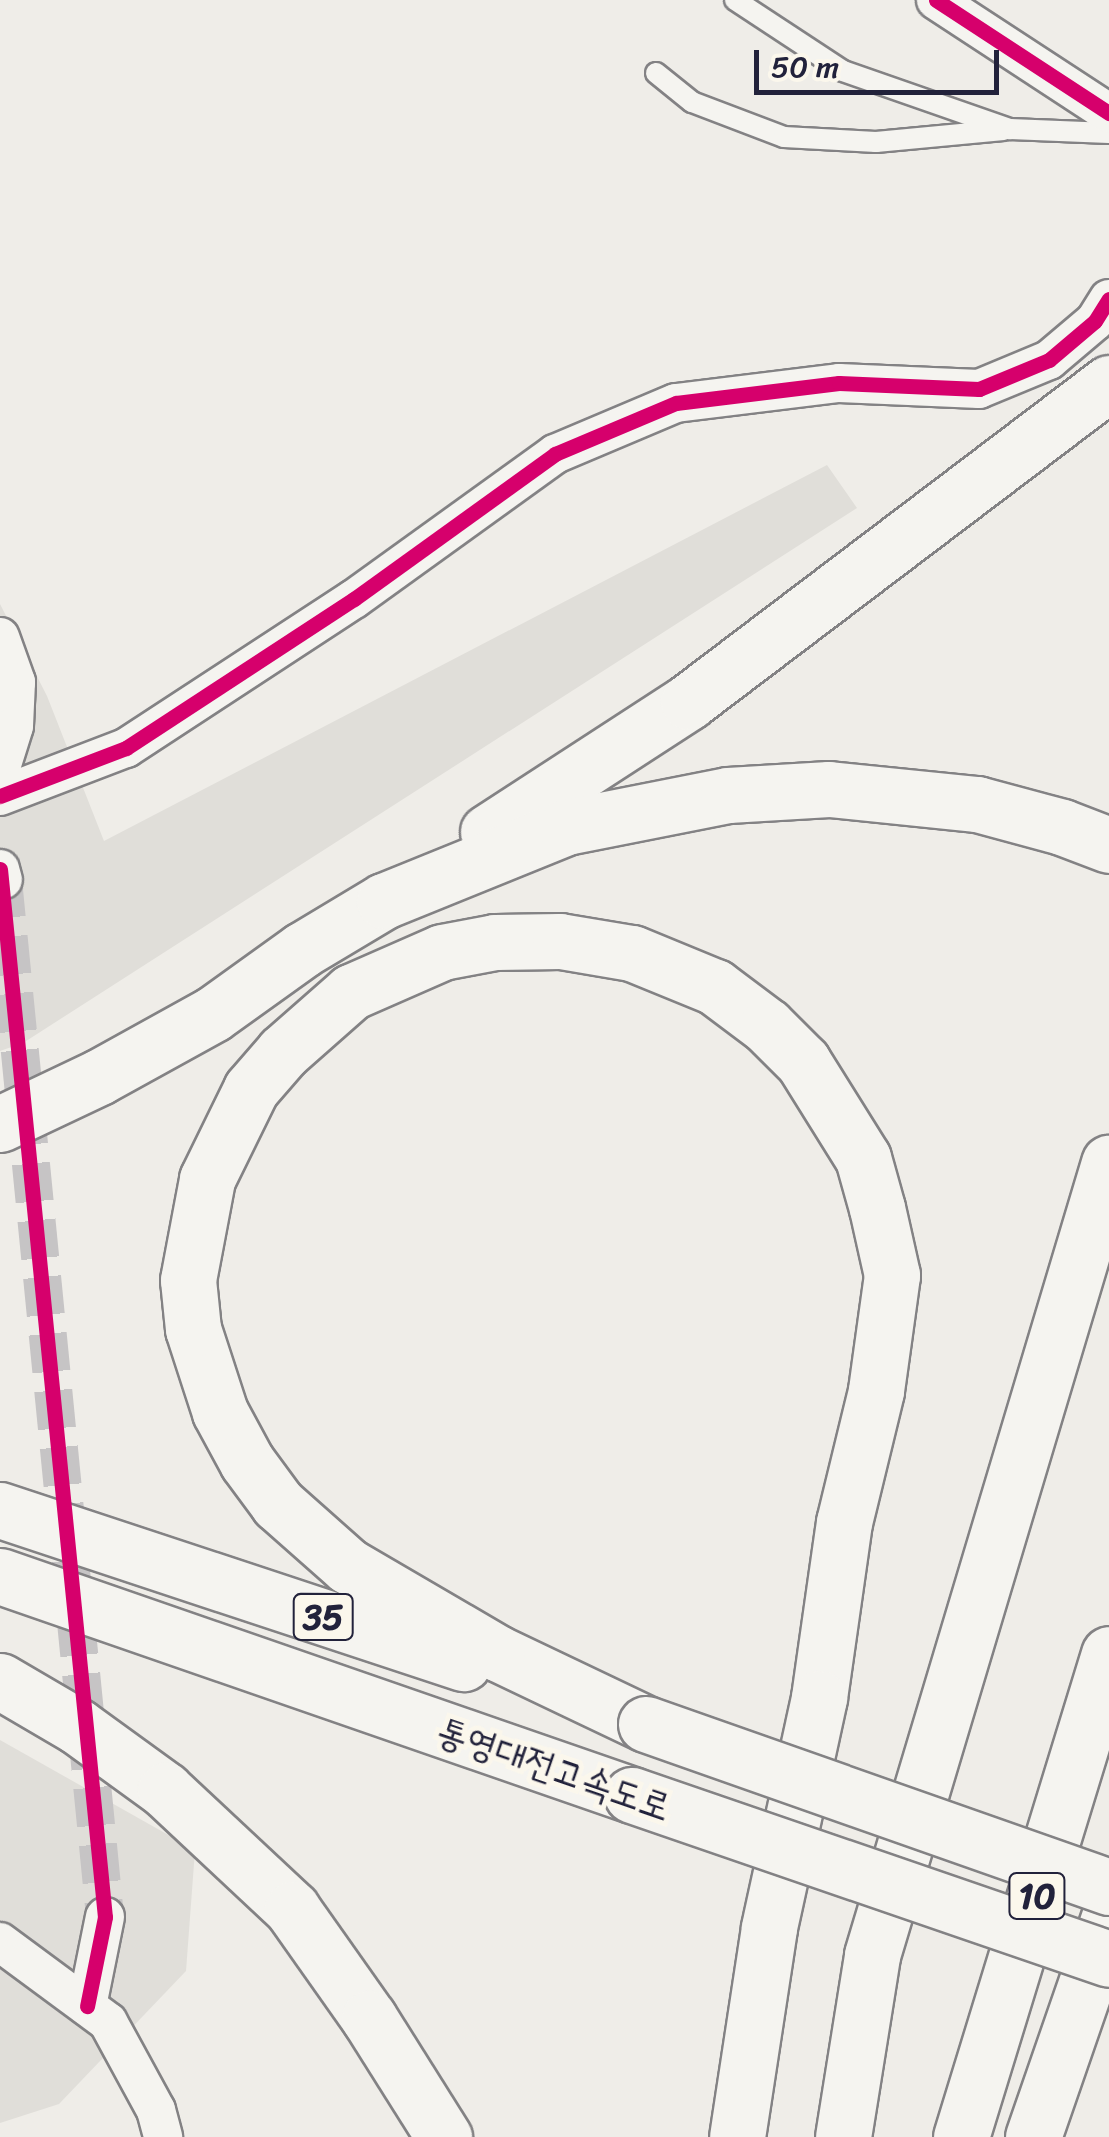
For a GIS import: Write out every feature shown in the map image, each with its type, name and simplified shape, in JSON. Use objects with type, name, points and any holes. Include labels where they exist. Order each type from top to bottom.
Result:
[{"type":"highway","points":[[0,1124],[99,1078],[213,1014],[302,950],[384,901],[688,702],[895,542],[1023,452],[1109,383]]},
{"type":"highway","points":[[384,901],[566,827],[728,794],[830,789],[977,804],[1062,827],[1109,845]]},
{"type":"highway","points":[[646,1724],[497,1652],[348,1566],[278,1504],[247,1462],[220,1412],[193,1329],[188,1280],[206,1179],[252,1089],[283,1052],[351,992],[442,952],[496,942],[560,940],[632,952],[715,988],[767,1026],[802,1062],[862,1158],[878,1208],[892,1275],[876,1391],[844,1522],[819,1698],[768,1928],[737,2137]]},
{"type":"highway","points":[[843,2137],[872,1955],[1109,1163]]},
{"type":"highway","name":"통영대전고속도로","points":[[0,1510],[646,1724],[1109,1887]]},
{"type":"highway","name":"통영대전고속도로","points":[[0,1576],[1109,1959]]},
{"type":"highway","name":"10","points":[[961,2137],[1109,1654]]},
{"type":"highway","points":[[0,1680],[77,1726],[165,1790],[292,1909],[369,2018],[444,2137]]},
{"type":"highway","name":"10","points":[[1032,2137],[1109,1917]]},
{"type":"street","points":[[936,0],[1109,113]]},
{"type":"street","points":[[0,796],[126,748],[354,599],[556,454],[676,403],[839,383],[980,389],[1049,360],[1094,321],[1109,299]]},
{"type":"street","points":[[0,637],[16,682],[14,726],[0,771]]},
{"type":"street","points":[[86,2006],[105,1918]]},
{"type":"street","points":[[0,1942],[108,2022],[156,2110],[163,2137]]},
{"type":"lane","points":[[734,0],[843,71],[1010,130]]},
{"type":"lane","points":[[656,73],[692,102],[784,137],[876,142],[1010,130],[1109,133]]},
{"type":"shaded area","points":[[827,465],[857,508],[23,1043],[0,1051],[0,604],[47,696],[104,841]]},
{"type":"shaded area","points":[[0,1740],[195,1850],[186,1971],[59,2104],[0,2123]]},
{"type":"tunnel","points":[[3,880],[105,1917]]},
{"type":"cycle path","points":[[936,0],[1109,113]]},
{"type":"cycle path","points":[[0,796],[126,748],[354,599],[555,454],[676,403],[839,383],[979,389],[1049,360],[1095,321],[1109,299]]},
{"type":"cycle path","points":[[0,869],[105,1917],[87,2006]]}]
